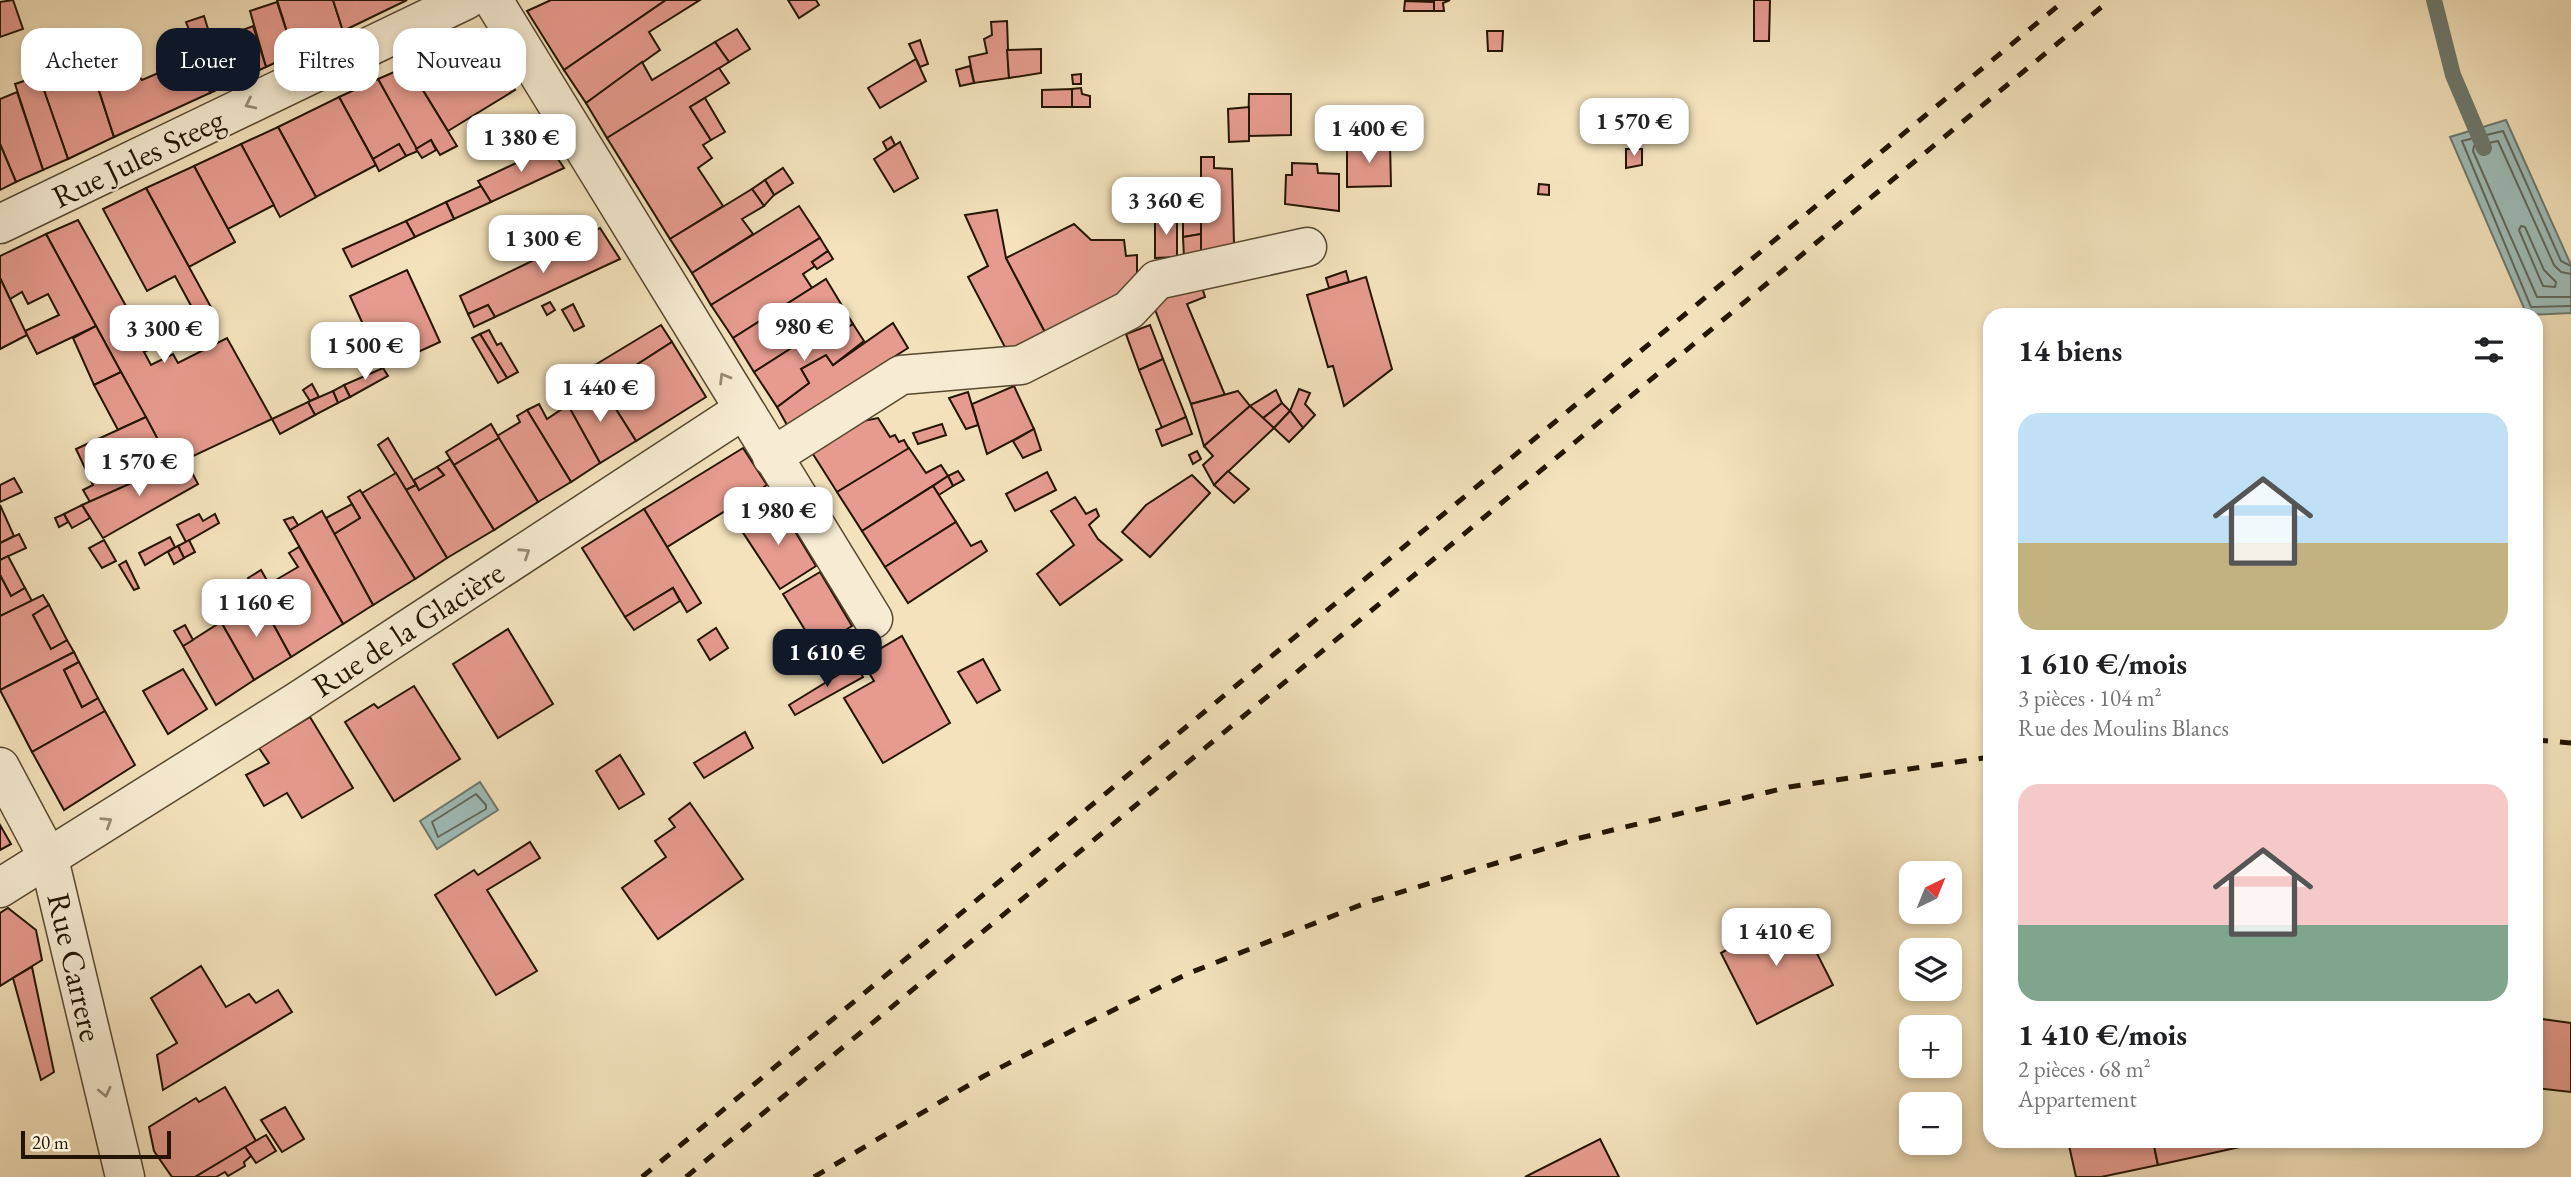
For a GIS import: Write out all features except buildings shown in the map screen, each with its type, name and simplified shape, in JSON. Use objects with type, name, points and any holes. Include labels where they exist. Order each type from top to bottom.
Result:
[{"type":"street","name":"Rue Jules Steeg","points":[[0,225],[466,0]]},
{"type":"street","points":[[493,0],[873,619]]},
{"type":"street","points":[[772,457],[901,374],[1021,365],[1129,310],[1157,280],[1307,247]]},
{"type":"street","name":"Rue de la Glacière","points":[[0,888],[49,859],[743,410]]},
{"type":"street","name":"Rue Carrere","points":[[0,767],[49,859],[125,1177]]},
{"type":"water","points":[[2506,120],[2571,265],[2571,313],[2543,314],[2543,308],[2524,308],[2450,137]]},
{"type":"water","points":[[480,782],[498,810],[437,849],[420,821]]},
{"type":"waterway","points":[[2434,0],[2453,75],[2484,148]]},
{"type":"railway","points":[[642,1177],[2065,0]]},
{"type":"railway","points":[[686,1177],[2110,0]]},
{"type":"railway","points":[[2543,741],[2571,743]]},
{"type":"railway","points":[[814,1177],[984,1076],[1085,1024],[1187,974],[1368,902],[1576,839],[1789,787],[1983,758]]}]
